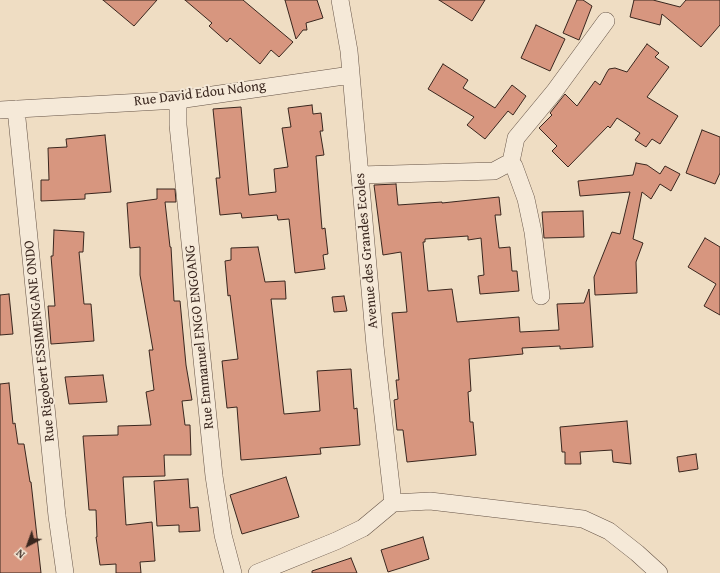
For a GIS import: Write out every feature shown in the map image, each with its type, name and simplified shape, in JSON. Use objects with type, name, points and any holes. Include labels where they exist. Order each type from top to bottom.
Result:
[{"type":"street","name":"Avenue des Grandes Ecoles","points":[[340,0],[349,51],[374,338],[393,503]]},
{"type":"street","points":[[541,296],[533,232],[526,199],[511,162],[516,138],[554,92],[606,21]]},
{"type":"street","name":"Rue David Edou Ndong","points":[[8,109],[178,100],[351,75]]},
{"type":"street","name":"Rue Emmanuel ENGO ENGOANG","points":[[178,100],[178,125],[214,476],[223,535],[233,573]]},
{"type":"street","name":"Rue Rigobert ESSIMENGANE ONDO","points":[[8,109],[65,573]]},
{"type":"street","points":[[360,175],[494,170],[511,162]]},
{"type":"street","points":[[257,573],[336,542],[364,528],[393,503],[430,500],[583,519],[609,531],[659,573]]},
{"type":"building","points":[[103,0],[157,0],[134,26]]},
{"type":"building","points":[[185,0],[243,0],[293,42],[279,57],[271,50],[260,64],[230,38],[227,42],[209,26],[212,23]]},
{"type":"building","points":[[285,0],[317,0],[323,18],[306,23],[307,30],[303,30],[296,39]]},
{"type":"building","points":[[439,0],[485,0],[472,21]]},
{"type":"building","points":[[577,0],[583,0],[592,6],[579,40],[563,33]]},
{"type":"building","points":[[634,0],[653,0],[680,7],[686,0],[720,0],[720,25],[701,47],[662,14],[660,25],[630,17]]},
{"type":"building","points":[[536,25],[565,39],[550,71],[521,58]]},
{"type":"building","points":[[647,44],[659,53],[655,57],[669,67],[647,97],[678,116],[660,144],[652,139],[646,147],[635,140],[640,133],[617,118],[610,128],[608,126],[568,167],[552,151],[557,146],[539,128],[552,115],[550,113],[565,94],[577,106],[595,81],[600,85],[609,69],[615,68],[627,72]]},
{"type":"building","points":[[443,64],[468,80],[463,88],[495,108],[512,85],[526,96],[513,115],[508,111],[485,139],[467,125],[474,117],[428,89]]},
{"type":"building","points":[[312,105],[313,114],[321,113],[323,131],[320,131],[324,155],[316,156],[322,229],[325,228],[328,254],[323,255],[325,269],[295,273],[289,219],[278,220],[277,215],[242,218],[241,213],[220,215],[216,178],[220,178],[213,109],[241,107],[249,195],[276,192],[274,169],[288,167],[282,128],[291,127],[288,108]]},
{"type":"building","points":[[702,130],[720,137],[720,173],[715,184],[686,173]]},
{"type":"building","points":[[105,135],[111,192],[85,194],[85,199],[41,201],[41,180],[49,180],[48,148],[67,147],[66,139]]},
{"type":"building","points":[[636,163],[647,165],[660,174],[665,166],[680,174],[671,191],[660,184],[651,199],[642,192],[633,239],[643,243],[636,262],[637,293],[595,295],[594,277],[612,232],[620,234],[630,192],[580,196],[578,181],[633,175]]},
{"type":"building","points":[[396,184],[398,205],[442,203],[499,197],[501,215],[495,215],[499,248],[510,247],[512,271],[517,271],[519,291],[480,294],[478,276],[484,275],[481,238],[468,240],[468,236],[425,239],[425,242],[423,242],[428,291],[452,289],[457,322],[519,317],[520,332],[559,330],[557,304],[584,303],[589,289],[593,347],[560,349],[560,346],[522,348],[523,354],[469,359],[471,391],[468,392],[470,422],[473,422],[476,455],[407,462],[403,430],[397,430],[394,400],[398,399],[396,380],[399,380],[392,313],[407,312],[401,252],[383,255],[374,185]]},
{"type":"building","points":[[157,189],[175,189],[176,202],[165,202],[171,247],[174,301],[180,301],[186,365],[192,400],[182,401],[185,425],[190,425],[191,455],[164,455],[165,476],[123,477],[126,525],[152,522],[155,561],[140,562],[141,573],[116,573],[116,564],[100,565],[96,537],[96,510],[89,510],[83,436],[118,435],[118,426],[151,425],[146,392],[154,390],[149,350],[153,350],[140,275],[140,247],[130,248],[127,203],[157,199]]},
{"type":"building","points":[[583,211],[584,237],[544,238],[542,212]]},
{"type":"building","points":[[54,230],[84,232],[83,252],[79,252],[84,304],[91,304],[94,341],[51,344],[48,306],[55,306],[51,256],[53,256]]},
{"type":"building","points":[[705,238],[720,247],[720,315],[704,306],[716,284],[688,267]]},
{"type":"building","points":[[258,247],[265,282],[285,281],[286,299],[271,299],[284,414],[320,411],[317,371],[351,369],[354,409],[357,408],[360,445],[320,448],[321,454],[241,460],[237,407],[227,408],[222,361],[238,359],[230,295],[228,296],[225,261],[231,260],[231,248]]},
{"type":"building","points":[[9,294],[13,334],[0,335],[0,295]]},
{"type":"building","points":[[344,296],[347,311],[334,312],[332,297]]},
{"type":"building","points":[[103,375],[107,402],[69,404],[65,377]]},
{"type":"building","points":[[9,383],[13,424],[15,423],[18,444],[24,444],[31,482],[41,573],[0,573],[0,384]]},
{"type":"building","points":[[627,421],[631,464],[613,462],[612,450],[580,452],[581,464],[565,464],[565,452],[562,452],[560,427]]},
{"type":"building","points":[[696,454],[698,469],[679,472],[677,457]]},
{"type":"building","points":[[286,477],[299,517],[242,534],[230,495]]},
{"type":"building","points":[[188,479],[190,508],[198,507],[200,531],[179,532],[179,525],[157,526],[154,481]]},
{"type":"building","points":[[423,537],[429,559],[388,572],[381,550]]},
{"type":"building","points":[[351,558],[357,573],[312,573],[312,571]]}]
